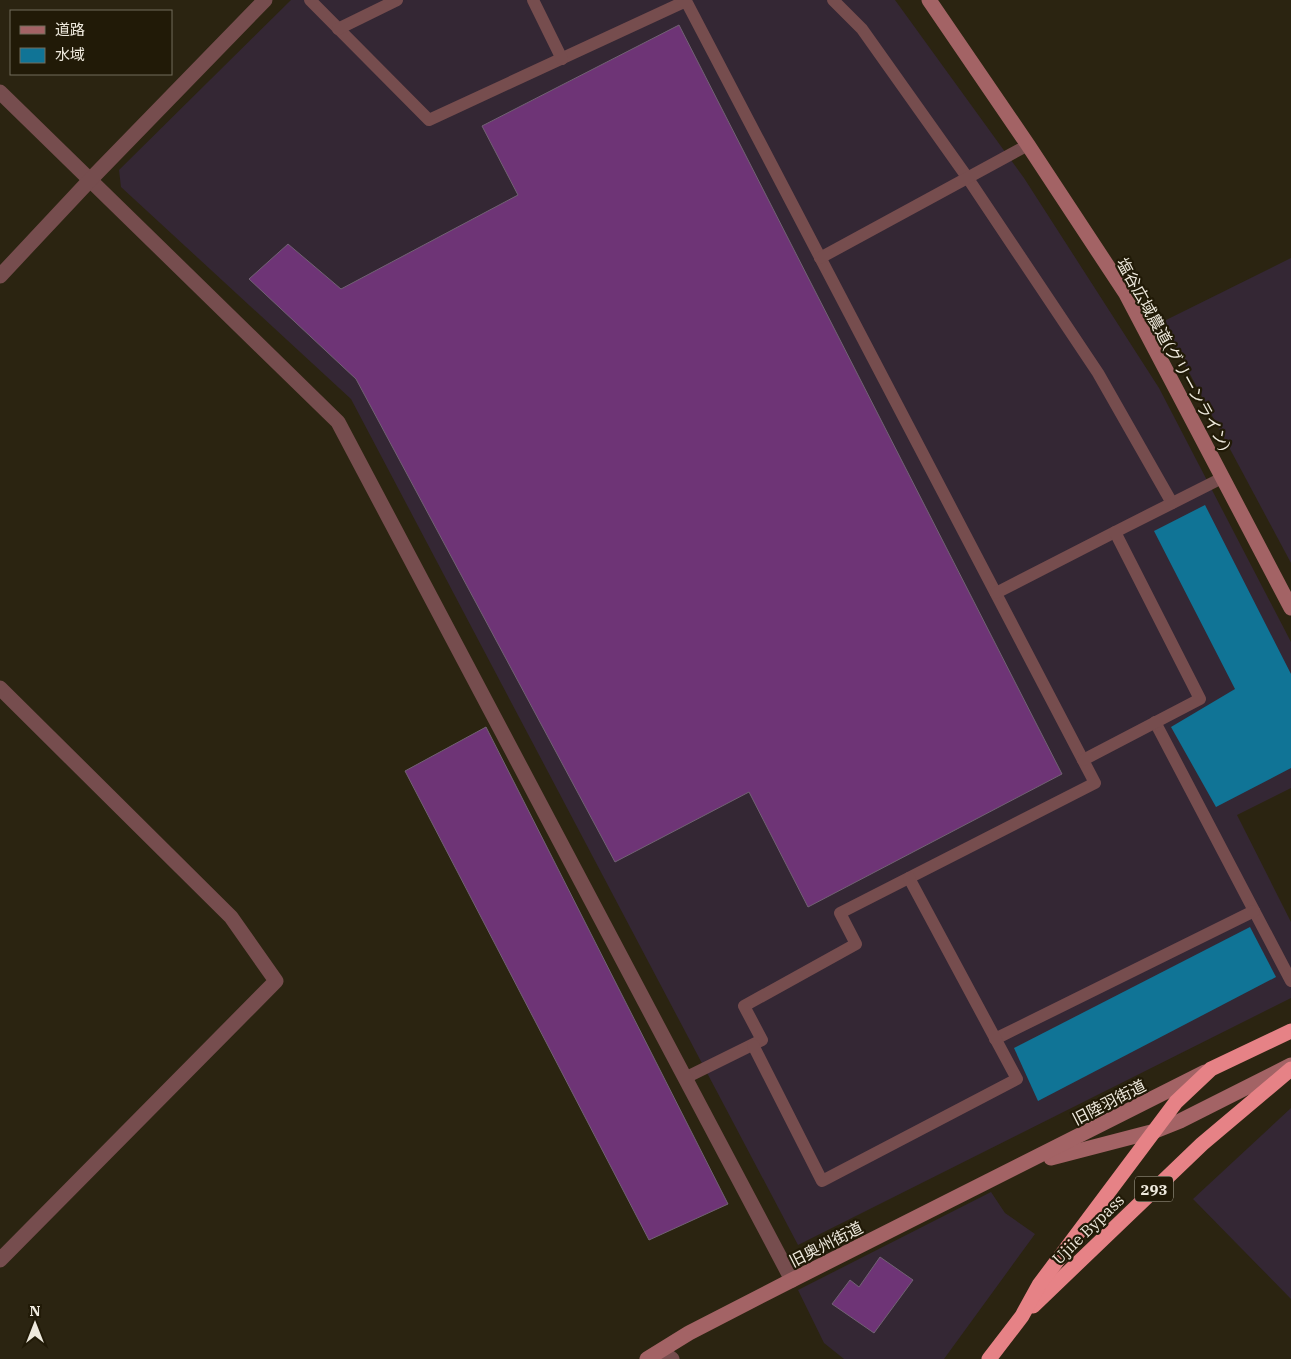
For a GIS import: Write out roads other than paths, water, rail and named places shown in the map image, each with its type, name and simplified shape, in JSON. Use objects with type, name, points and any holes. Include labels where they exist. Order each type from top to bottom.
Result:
[{"type":"highway","name":"293","points":[[1211,1069],[1291,1031]]},
{"type":"highway","name":"Ujiie Bypass","points":[[990,1359],[1022,1316],[1040,1285],[1176,1102],[1211,1069]]},
{"type":"highway","name":"Ujiie Bypass","points":[[1022,1316],[1202,1144],[1291,1069]]},
{"type":"street","points":[[0,276],[90,180],[265,0]]},
{"type":"street","name":"塩谷広域農道(グリーンライン)","points":[[929,0],[1028,145],[1126,294],[1291,608]]},
{"type":"street","points":[[0,92],[338,422],[792,1280]]},
{"type":"street","points":[[0,688],[231,917],[276,981],[0,1260]]},
{"type":"street","points":[[1023,1165],[1155,1131],[1180,1122],[1291,1065]]},
{"type":"street","name":"旧陸羽街道","points":[[1023,1165],[1211,1069]]},
{"type":"street","name":"旧奥州街道","points":[[647,1359],[666,1355],[689,1333],[1023,1165]]},
{"type":"lane","points":[[310,0],[428,120],[686,1],[1095,783],[840,913],[856,944],[744,1006],[762,1040],[685,1078]]},
{"type":"lane","points":[[338,29],[397,0]]},
{"type":"lane","points":[[533,0],[562,58]]},
{"type":"lane","points":[[833,0],[862,29],[967,177],[1098,373],[1172,503]]},
{"type":"lane","points":[[820,258],[1028,145]]},
{"type":"lane","points":[[996,593],[1222,478]]},
{"type":"lane","points":[[1083,760],[1200,699],[1115,532]]},
{"type":"lane","points":[[1155,722],[1291,980]]},
{"type":"lane","points":[[753,1045],[822,1181],[1017,1080],[908,878]]},
{"type":"lane","points":[[995,1039],[1254,910]]},
{"type":"water","points":[[1205,505],[1291,674],[1291,768],[1216,807],[1171,727],[1235,689],[1154,531]]},
{"type":"water","points":[[1250,927],[1276,977],[1038,1101],[1014,1048]]}]
